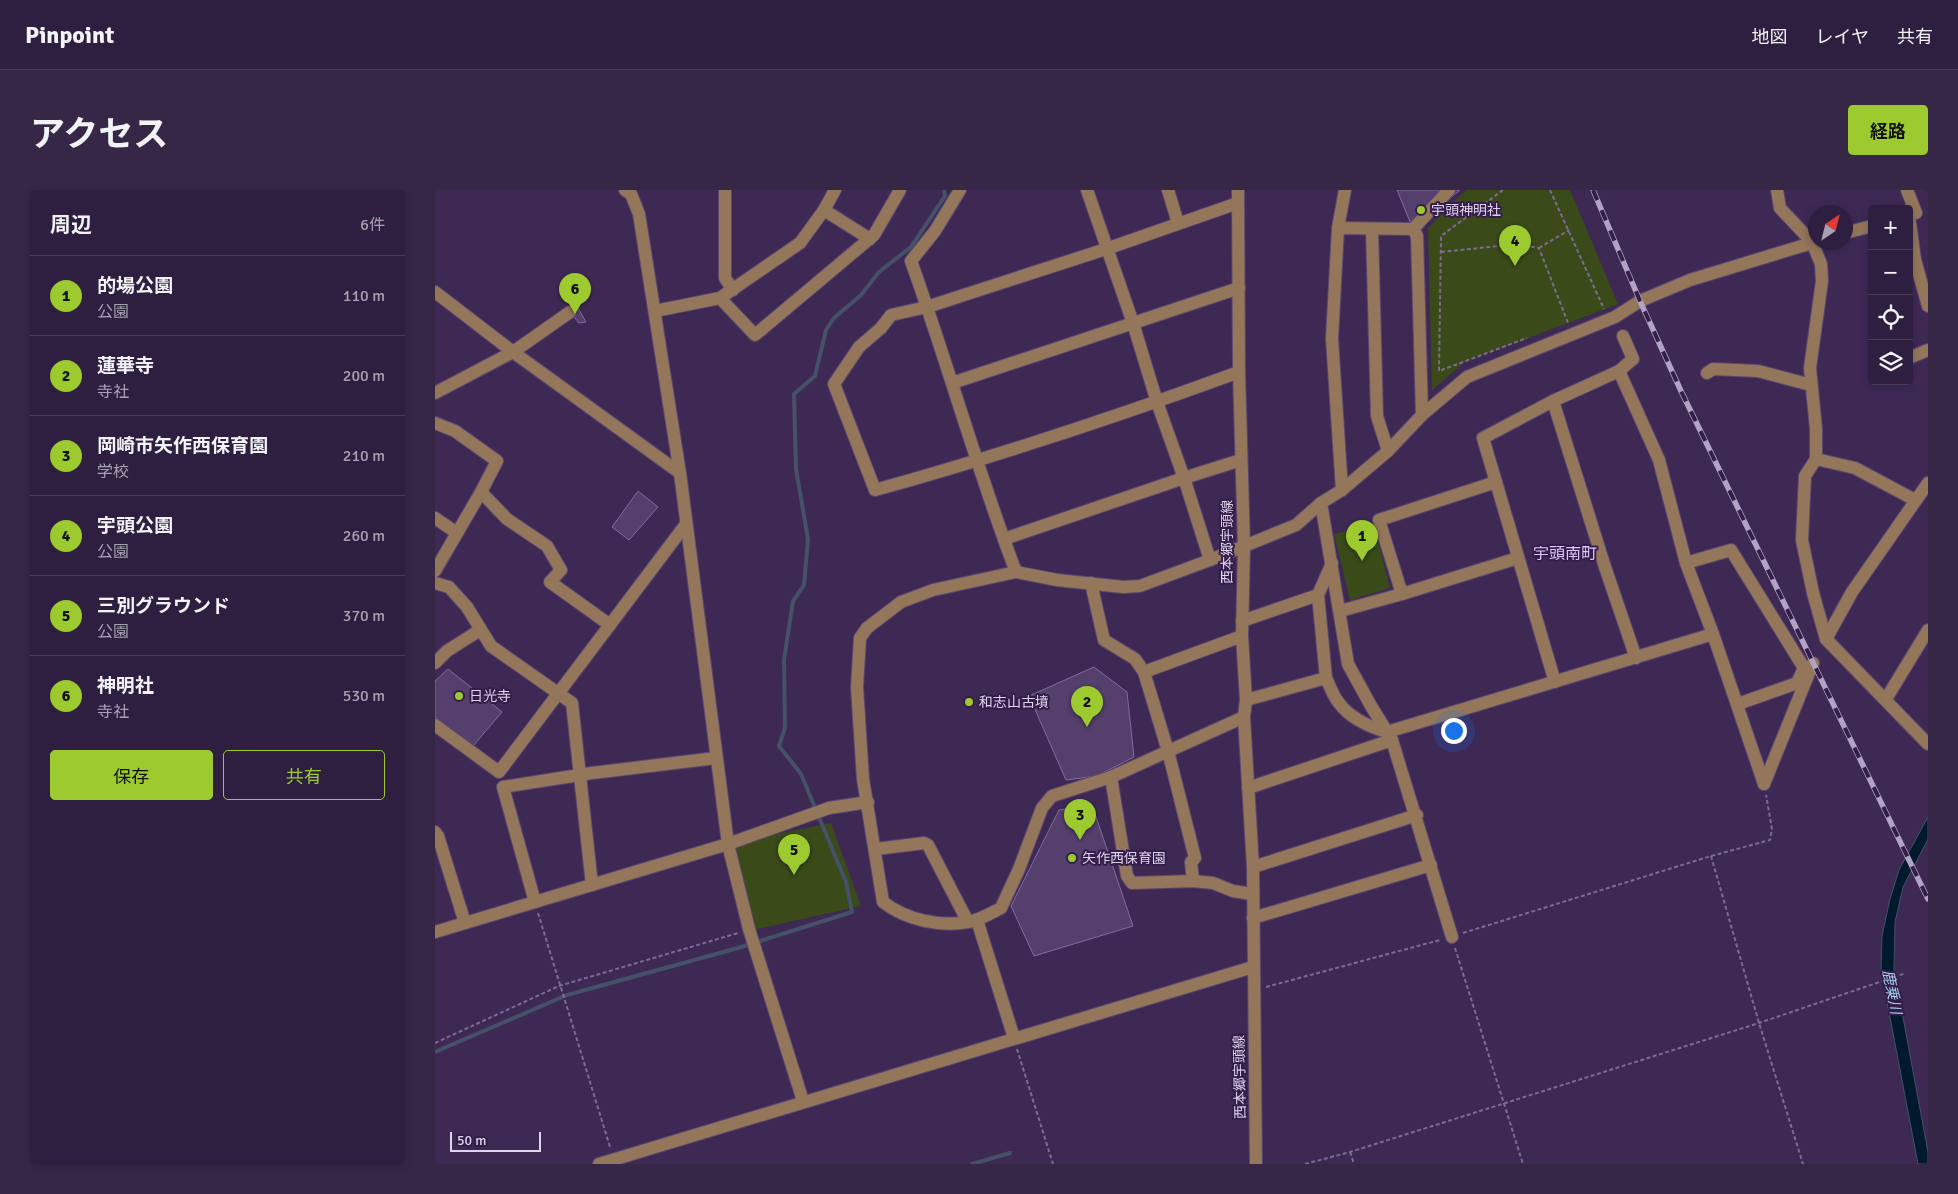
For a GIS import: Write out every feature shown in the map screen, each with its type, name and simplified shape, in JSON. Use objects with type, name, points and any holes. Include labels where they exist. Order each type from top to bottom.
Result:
[{"type":"street","points":[[625,190],[631,194],[639,214],[655,311],[680,473],[728,844],[749,930],[803,1101]]},
{"type":"street","points":[[725,190],[725,278],[733,290]]},
{"type":"street","points":[[655,311],[720,298],[733,290],[801,243],[824,210],[835,190]]},
{"type":"street","points":[[720,298],[755,335],[870,239],[900,190]]},
{"type":"street","points":[[960,190],[935,230],[911,261],[977,462],[1016,572]]},
{"type":"street","points":[[1087,190],[1133,323],[1157,402],[1185,478],[1210,560]]},
{"type":"street","points":[[1168,190],[1178,223]]},
{"type":"street","points":[[1343,490],[1333,339],[1339,228],[1345,190]]},
{"type":"street","points":[[1339,228],[1413,230],[1449,190]]},
{"type":"street","points":[[1777,190],[1780,208],[1808,236]]},
{"type":"street","points":[[1907,190],[1916,213],[1915,260],[1928,306]]},
{"type":"street","points":[[1238,196],[1178,223],[1106,248],[927,307],[891,315],[881,328],[859,347],[834,384],[875,490],[977,462],[1157,402],[1239,372]]},
{"type":"street","name":"西本郷宇頭線","points":[[1238,196],[1239,372],[1244,546],[1242,636],[1244,717],[1253,867],[1253,918]]},
{"type":"street","points":[[824,210],[870,239]]},
{"type":"street","points":[[1853,231],[1868,227]]},
{"type":"street","points":[[1372,229],[1377,416],[1388,451]]},
{"type":"street","points":[[1413,230],[1417,236],[1422,415]]},
{"type":"street","points":[[1244,717],[1111,777],[1052,796],[1042,808],[1019,869],[1001,908],[973,921],[937,923],[910,917],[893,910],[883,902],[876,849],[863,779],[857,687],[859,638],[867,628],[901,602],[933,590],[1016,572],[1057,580],[1123,587],[1140,586],[1210,560],[1296,525],[1321,503],[1343,490],[1388,451],[1422,415],[1467,377],[1615,317],[1640,301],[1690,280],[1808,244]]},
{"type":"street","points":[[1817,250],[1821,264],[1822,281],[1810,368],[1816,429],[1816,459],[1805,476],[1802,540],[1813,593],[1826,640],[1928,744]]},
{"type":"street","points":[[952,383],[1239,288]]},
{"type":"street","points":[[435,292],[513,352],[680,473]]},
{"type":"street","points":[[435,393],[513,352],[570,312]]},
{"type":"street","points":[[1555,682],[1483,438],[1553,401],[1619,371],[1633,359],[1623,336]]},
{"type":"street","points":[[1913,356],[1928,350]]},
{"type":"street","points":[[1707,373],[1713,369],[1758,371],[1811,384]]},
{"type":"street","points":[[1619,371],[1659,460],[1686,563],[1738,704],[1764,784]]},
{"type":"street","points":[[1553,401],[1605,567],[1636,658]]},
{"type":"street","points":[[435,422],[455,431],[497,461],[435,571]]},
{"type":"street","points":[[1816,459],[1855,468],[1915,500]]},
{"type":"street","points":[[1004,539],[1241,460]]},
{"type":"street","points":[[1402,594],[1379,520],[1496,482]]},
{"type":"street","points":[[1826,640],[1852,592],[1928,483]]},
{"type":"street","points":[[481,492],[507,520],[547,546],[561,570],[550,582],[610,625]]},
{"type":"street","points":[[1321,503],[1348,664],[1390,736],[1417,815],[1452,937]]},
{"type":"street","points":[[435,518],[457,533]]},
{"type":"street","points":[[499,772],[686,524]]},
{"type":"street","points":[[1686,563],[1731,550],[1804,668],[1797,683],[1738,704]]},
{"type":"street","points":[[1340,611],[1518,558]]},
{"type":"street","points":[[1332,563],[1317,595],[1326,678],[1340,705],[1370,726],[1390,736]]},
{"type":"street","points":[[435,582],[449,587],[467,607],[491,646],[572,703],[592,885]]},
{"type":"street","points":[[1091,583],[1103,640],[1135,659],[1144,672],[1195,858],[1191,862],[1193,881]]},
{"type":"street","points":[[1242,621],[1317,595]]},
{"type":"street","points":[[435,662],[480,630]]},
{"type":"street","points":[[1885,700],[1928,630]]},
{"type":"street","points":[[1248,788],[1390,736],[1555,682],[1713,634]]},
{"type":"street","points":[[1144,672],[1242,636]]},
{"type":"street","points":[[1764,784],[1813,664]]},
{"type":"street","points":[[1245,700],[1326,678]]},
{"type":"street","points":[[435,725],[499,772],[535,902]]},
{"type":"street","points":[[503,787],[581,774],[716,758]]},
{"type":"street","points":[[1111,777],[1127,876],[1132,883],[1193,881],[1213,883],[1233,891],[1252,894]]},
{"type":"street","points":[[435,932],[728,844],[829,808],[868,802]]},
{"type":"street","points":[[1253,867],[1417,815]]},
{"type":"street","points":[[435,832],[438,836],[465,923]]},
{"type":"street","points":[[876,849],[928,845],[973,921],[1013,1038]]},
{"type":"street","points":[[599,1164],[1253,967],[1253,918],[1431,866]]},
{"type":"street","name":"西本郷宇頭線","points":[[1253,967],[1256,1164]]},
{"type":"path","points":[[1503,190],[1441,236],[1439,372],[1531,337]]},
{"type":"path","points":[[1551,190],[1605,309],[1595,312]]},
{"type":"path","points":[[1517,227],[1518,244]]},
{"type":"path","points":[[1440,252],[1518,244],[1539,248],[1569,230]]},
{"type":"path","points":[[1539,248],[1567,323]]},
{"type":"path","points":[[1253,990],[1452,937],[1711,856],[1770,840],[1772,829],[1764,784]]},
{"type":"path","points":[[1711,856],[1759,1023],[1803,1164]]},
{"type":"path","points":[[535,902],[559,986],[614,1159]]},
{"type":"path","points":[[435,1043],[559,986],[749,930]]},
{"type":"path","points":[[1452,937],[1523,1164]]},
{"type":"path","points":[[1305,1164],[1351,1152],[1504,1104],[1759,1023],[1907,973]]},
{"type":"path","points":[[1013,1038],[1053,1164]]},
{"type":"path","points":[[1351,1152],[1354,1164]]},
{"type":"green space","points":[[1466,190],[1570,190],[1618,304],[1465,362],[1432,390],[1428,228]]},
{"type":"green space","points":[[1374,525],[1390,588],[1350,600],[1334,534]]},
{"type":"green space","points":[[831,823],[861,906],[753,930],[728,844]]},
{"type":"water","name":"鹿乗川","points":[[1928,817],[1928,839],[1903,887],[1895,922],[1894,969],[1928,1152],[1928,1164],[1918,1164],[1881,970],[1882,936],[1890,899],[1899,870]]},
{"type":"building","name":"宇頭神明社","points":[[1397,190],[1460,190],[1413,229]]},
{"type":"building","points":[[575,303],[586,322],[579,323],[567,308]]},
{"type":"building","points":[[638,491],[658,507],[629,540],[612,527]]},
{"type":"building","points":[[1094,667],[1127,692],[1134,757],[1097,776],[1066,780],[1029,696]]},
{"type":"building","name":"日光寺","points":[[448,669],[502,712],[473,746],[435,717],[435,681]]},
{"type":"building","name":"矢作西保育園","points":[[1092,805],[1133,926],[1034,956],[1011,906],[1059,810]]},
{"type":"waterway","points":[[435,1052],[567,995],[738,948],[852,912],[846,882],[801,774],[779,746],[785,728],[784,660],[793,601],[804,585],[808,539],[796,469],[794,394],[815,376],[826,330],[834,318],[861,295],[879,272],[911,247],[945,196],[944,190]]},
{"type":"waterway","points":[[972,1164],[1010,1153]]},
{"type":"railway","points":[[1593,190],[1681,391],[1928,899]]},
{"type":"place","name":"宇頭神明社","points":[[1421,210]]},
{"type":"place","name":"宇頭公園","points":[[1515,266]]},
{"type":"place","name":"神明社","points":[[575,314]]},
{"type":"place","name":"的場公園","points":[[1362,561]]},
{"type":"place","name":"日光寺","points":[[459,696]]},
{"type":"place","name":"和志山古墳","points":[[969,702]]},
{"type":"place","name":"蓮華寺","points":[[1087,727]]},
{"type":"place","name":"岡崎市矢作西保育園","points":[[1080,840]]},
{"type":"place","name":"矢作西保育園","points":[[1072,858]]},
{"type":"place","name":"三別グラウンド","points":[[794,875]]},
{"type":"district","name":"宇頭南町","points":[[1565,554]]}]
